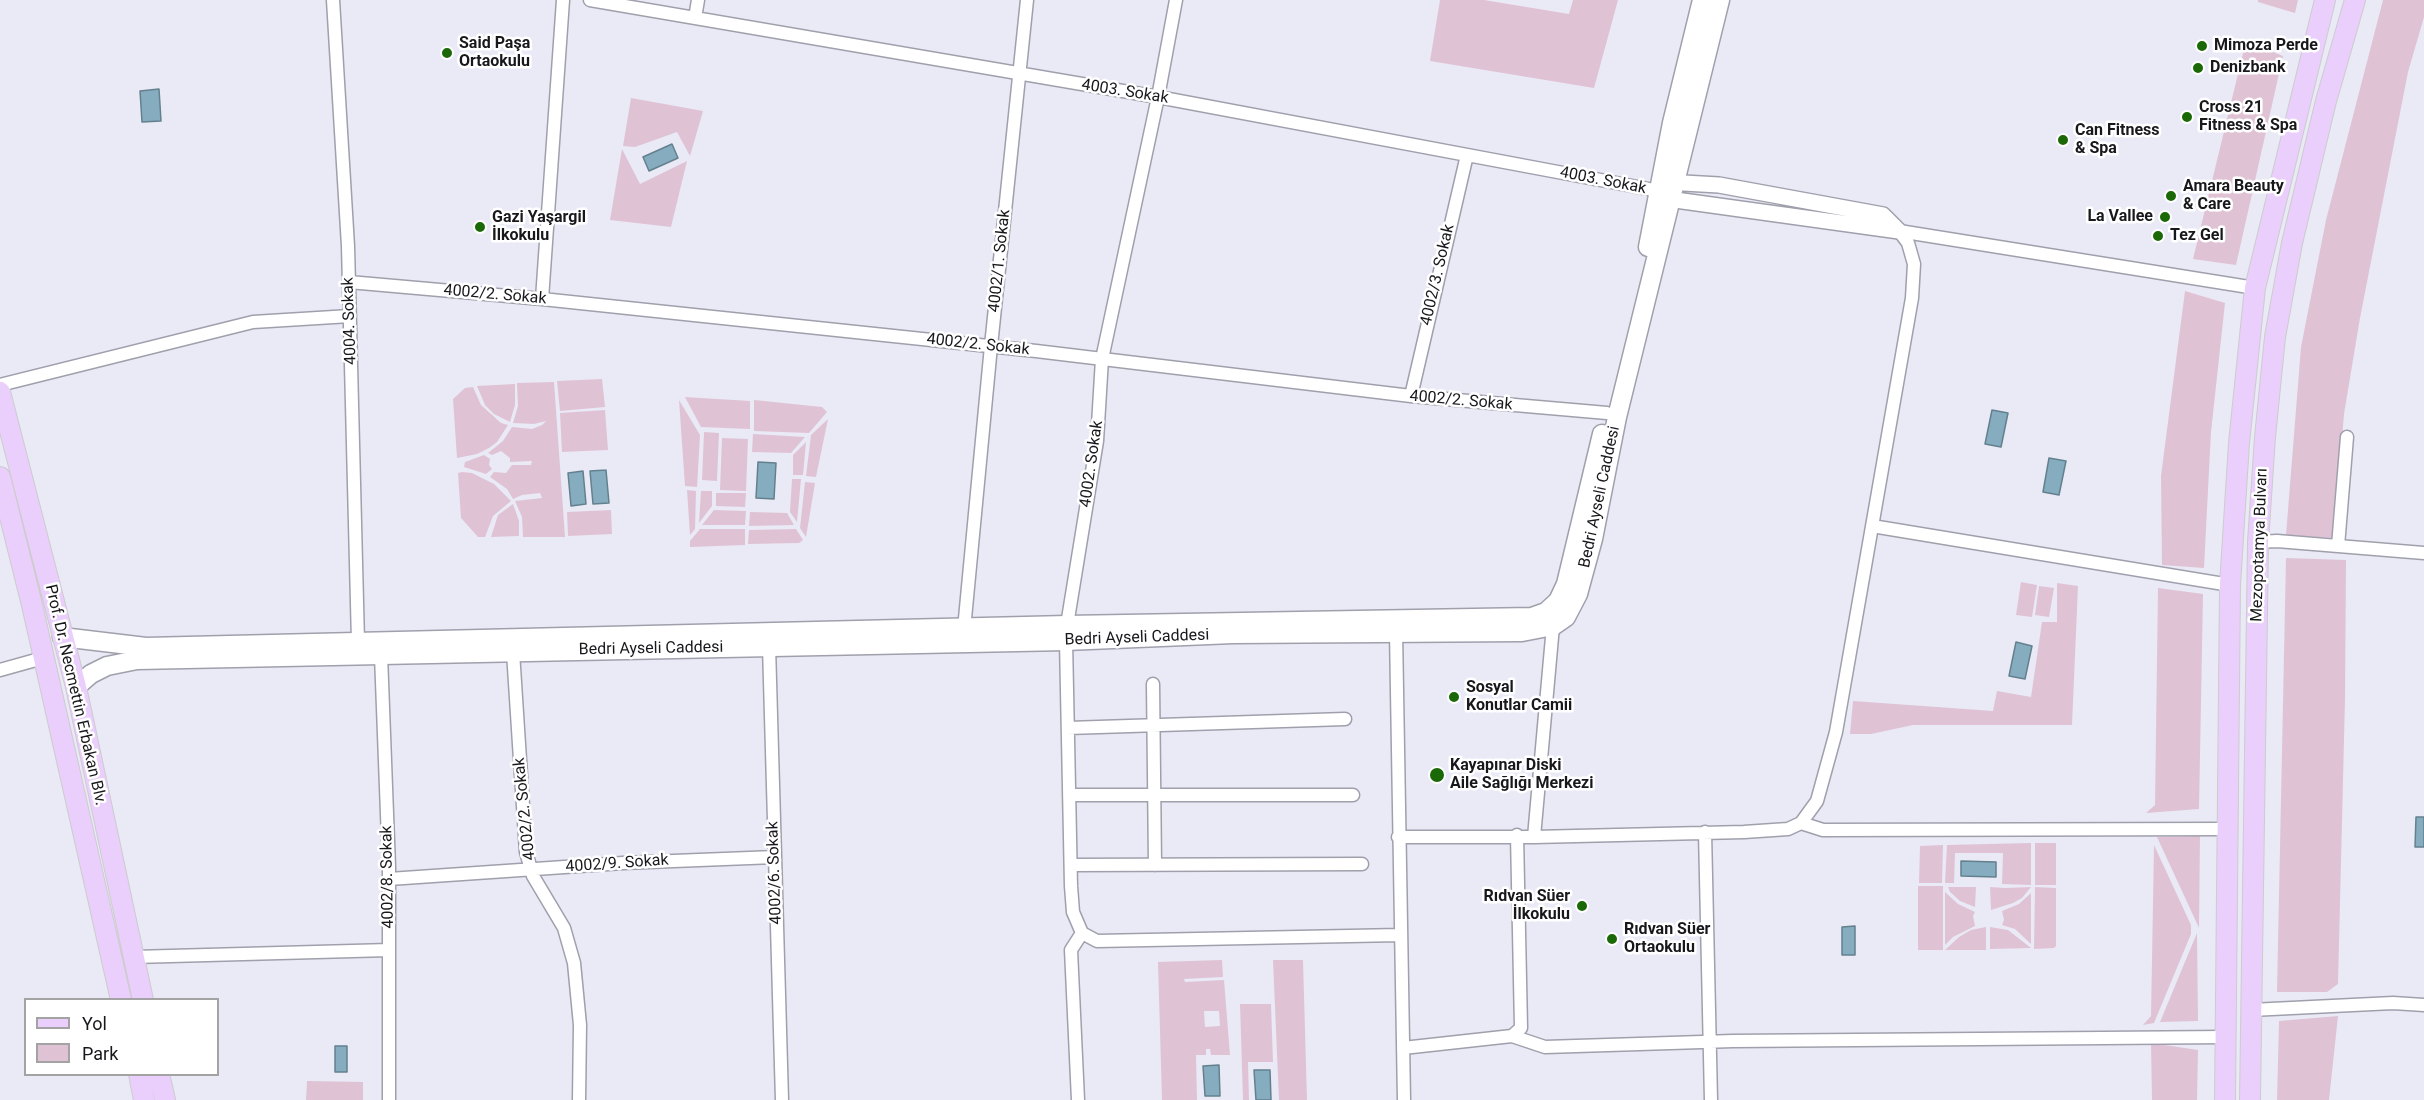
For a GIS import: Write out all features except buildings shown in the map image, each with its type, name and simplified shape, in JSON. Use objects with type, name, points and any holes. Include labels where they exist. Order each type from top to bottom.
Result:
[{"type":"main road","name":"Bedri Ayseli Caddesi","points":[[62,637],[147,647],[964,629],[1066,633],[1233,634],[1522,632],[1553,626],[1566,617],[1578,594],[1593,539],[1665,191],[1672,123],[1702,0]]},
{"type":"main road","name":"Bedri Ayseli Caddesi","points":[[76,687],[91,674],[107,666],[137,660],[769,646],[1396,618],[1520,618],[1546,612],[1558,600],[1566,584],[1648,249],[1720,0]]},
{"type":"main road","name":"Mezopotamya Bulvarı","points":[[2225,1100],[2230,585],[2239,443],[2255,288],[2325,0]]},
{"type":"main road","name":"Mezopotamya Bulvarı","points":[[2250,1100],[2258,542],[2265,437],[2282,294],[2292,243],[2326,101],[2355,0]]},
{"type":"main road","name":"Prof. Dr. Necmettin Erbakan Blv.","points":[[0,392],[76,687],[143,998]]},
{"type":"main road","name":"Prof. Dr. Necmettin Erbakan Blv.","points":[[0,477],[121,998]]},
{"type":"main road","points":[[138,1076],[144,1100]]},
{"type":"main road","points":[[159,1076],[165,1100]]},
{"type":"street","name":"4004. Sokak","points":[[333,0],[349,282],[358,642]]},
{"type":"street","points":[[542,299],[563,0]]},
{"type":"street","name":"4003. Sokak","points":[[590,0],[1158,97],[1665,191]]},
{"type":"street","points":[[695,18],[698,0]]},
{"type":"street","name":"4002/1. Sokak","points":[[964,629],[1027,0]]},
{"type":"street","name":"4002. Sokak","points":[[1082,933],[1073,912],[1066,633],[1097,441],[1102,359],[1158,97],[1176,0]]},
{"type":"street","name":"4002/3. Sokak","points":[[1411,396],[1467,155]]},
{"type":"street","points":[[1665,191],[2255,288]]},
{"type":"street","points":[[1398,837],[1517,835],[1534,837],[1705,832],[1788,829],[1801,823],[1817,801],[1836,732],[1912,298],[1914,264],[1908,243],[1899,231]]},
{"type":"street","name":"4002/2. Sokak","points":[[349,282],[542,299],[991,346],[1411,396],[1607,413]]},
{"type":"street","points":[[0,385],[253,322],[350,316]]},
{"type":"street","points":[[2338,546],[2347,437]]},
{"type":"street","points":[[1872,526],[2230,585]]},
{"type":"street","points":[[2258,542],[2277,541],[2424,553]]},
{"type":"street","points":[[1534,837],[1553,626]]},
{"type":"street","points":[[1396,632],[1404,1100]]},
{"type":"street","name":"4002/6. Sokak","points":[[769,646],[782,1100]]},
{"type":"street","name":"4002/2. Sokak","points":[[513,652],[526,852],[531,870],[564,928],[574,963],[580,1025],[579,1100]]},
{"type":"street","name":"4002/8. Sokak","points":[[381,655],[389,879],[389,1100]]},
{"type":"street","points":[[0,670],[43,658]]},
{"type":"street","points":[[1153,684],[1155,865]]},
{"type":"street","points":[[1068,728],[1345,720]]},
{"type":"street","points":[[1069,795],[1353,795]]},
{"type":"street","points":[[1801,823],[1823,830],[2228,829]]},
{"type":"street","points":[[1705,832],[1711,1100]]},
{"type":"street","points":[[1512,1036],[1521,1028],[1517,835]]},
{"type":"street","name":"4002/9. Sokak","points":[[389,879],[623,862],[775,857]]},
{"type":"street","points":[[1071,865],[1362,864]]},
{"type":"street","points":[[1078,1100],[1071,950],[1082,933],[1097,940],[1400,935]]},
{"type":"street","points":[[134,957],[389,950]]},
{"type":"street","points":[[2251,1010],[2383,1004],[2424,1005]]},
{"type":"street","points":[[1403,1048],[1512,1036],[1545,1047],[1709,1041],[2226,1037]]},
{"type":"green space","points":[[1440,0],[1484,0],[1569,14],[1573,0],[1618,0],[1594,88],[1430,61]]},
{"type":"green space","points":[[2258,0],[2298,0],[2295,13],[2258,2]]},
{"type":"green space","points":[[2383,0],[2424,0],[2424,17],[2408,72],[2360,318],[2344,414],[2334,538],[2286,535],[2301,347],[2326,220]]},
{"type":"green space","points":[[2246,41],[2283,56],[2236,265],[2193,259]]},
{"type":"green space","points":[[631,98],[703,111],[690,156],[677,132],[635,147],[623,146]]},
{"type":"green space","points":[[622,149],[640,184],[687,161],[671,227],[610,220]]},
{"type":"green space","points":[[2185,291],[2225,303],[2211,432],[2204,568],[2162,565],[2161,476]]},
{"type":"green space","points":[[602,379],[605,407],[560,411],[557,381]]},
{"type":"green space","points":[[554,382],[565,537],[523,537],[522,517],[515,501],[542,498],[540,493],[522,495],[513,499],[507,489],[490,477],[494,472],[506,473],[512,465],[531,465],[532,461],[510,462],[510,458],[501,451],[492,455],[488,453],[503,441],[512,427],[532,429],[546,421],[534,424],[513,423],[518,406],[517,383]]},
{"type":"green space","points":[[515,384],[515,405],[510,422],[494,414],[485,405],[477,386]]},
{"type":"green space","points":[[473,387],[481,405],[501,423],[508,425],[497,442],[489,448],[477,454],[457,458],[453,399],[465,388]]},
{"type":"green space","points":[[685,397],[750,401],[750,429],[701,427]]},
{"type":"green space","points":[[679,400],[700,435],[697,487],[685,486]]},
{"type":"green space","points":[[754,400],[822,407],[827,412],[809,433],[754,431]]},
{"type":"green space","points":[[605,410],[608,450],[562,452],[560,413]]},
{"type":"green space","points":[[828,419],[816,477],[806,476],[811,435]]},
{"type":"green space","points":[[704,432],[719,433],[717,481],[702,480]]},
{"type":"green space","points":[[753,434],[805,437],[791,453],[752,452]]},
{"type":"green space","points":[[722,438],[748,439],[746,491],[720,490]]},
{"type":"green space","points":[[806,442],[803,475],[793,475],[793,455]]},
{"type":"green space","points":[[484,455],[490,459],[489,465],[492,469],[486,474],[464,467],[465,462]]},
{"type":"green space","points":[[458,473],[472,473],[494,484],[511,501],[493,516],[485,537],[478,537],[461,518]]},
{"type":"green space","points":[[792,479],[801,479],[797,522],[790,512]]},
{"type":"green space","points":[[805,482],[815,483],[806,537],[800,528]]},
{"type":"green space","points":[[687,490],[696,491],[695,529],[690,535]]},
{"type":"green space","points":[[701,491],[712,491],[712,506],[699,523]]},
{"type":"green space","points":[[716,493],[746,493],[745,507],[716,506]]},
{"type":"green space","points":[[513,504],[519,521],[519,536],[491,537],[498,515]]},
{"type":"green space","points":[[611,510],[612,534],[568,536],[567,512]]},
{"type":"green space","points":[[714,510],[746,511],[745,525],[702,525]]},
{"type":"green space","points":[[750,512],[787,513],[794,525],[749,526]]},
{"type":"green space","points":[[700,529],[745,529],[745,545],[690,547],[690,541]]},
{"type":"green space","points":[[796,529],[803,540],[799,543],[748,544],[749,530]]},
{"type":"green space","points":[[2286,558],[2346,560],[2338,984],[2327,992],[2277,992]]},
{"type":"green space","points":[[2021,582],[2037,585],[2032,617],[2016,615]]},
{"type":"green space","points":[[2057,583],[2078,586],[2072,725],[1913,725],[1871,734],[1850,734],[1853,701],[1993,711],[1997,691],[2031,697],[2042,622],[2057,622]]},
{"type":"green space","points":[[2039,586],[2054,588],[2049,617],[2035,615]]},
{"type":"green space","points":[[2158,588],[2203,594],[2199,809],[2146,813],[2155,805]]},
{"type":"green space","points":[[2200,836],[2199,928],[2157,837]]},
{"type":"green space","points":[[2031,843],[2031,885],[2002,884],[2003,853],[1955,853],[1954,883],[1945,883],[1947,845]]},
{"type":"green space","points":[[2035,843],[2056,843],[2056,885],[2035,885]]},
{"type":"green space","points":[[1943,845],[1942,883],[1919,883],[1920,846]]},
{"type":"green space","points":[[2154,845],[2191,925],[2191,934],[2154,1023],[2143,1025],[2151,1016]]},
{"type":"green space","points":[[1918,886],[1943,886],[1943,950],[1918,950]]},
{"type":"green space","points":[[1948,887],[1976,887],[1975,907],[1960,901]]},
{"type":"green space","points":[[1990,887],[2031,887],[2022,898],[1991,910]]},
{"type":"green space","points":[[2035,887],[2056,888],[2056,946],[2054,948],[2034,949]]},
{"type":"green space","points":[[1945,892],[1958,904],[1975,912],[1973,916],[1975,926],[1953,937],[1945,945]]},
{"type":"green space","points":[[2031,893],[2031,944],[2015,929],[2002,925],[2004,920],[2002,911],[2019,904]]},
{"type":"green space","points":[[1986,927],[1986,950],[1945,950],[1971,930]]},
{"type":"green space","points":[[1990,927],[2008,930],[2031,948],[1990,949]]},
{"type":"green space","points":[[2197,933],[2198,1021],[2160,1022]]},
{"type":"green space","points":[[1222,960],[1223,977],[1184,979],[1185,982],[1224,980],[1230,1055],[1211,1055],[1210,1049],[1206,1049],[1206,1055],[1196,1055],[1197,1100],[1162,1100],[1158,962]],"holes":[[[1204,1011],[1219,1011],[1220,1026],[1205,1027]]]},
{"type":"green space","points":[[1273,960],[1303,960],[1307,1100],[1279,1100]]},
{"type":"green space","points":[[1240,1004],[1271,1004],[1273,1062],[1248,1062],[1249,1100],[1243,1100]]},
{"type":"green space","points":[[2338,1016],[2329,1100],[2277,1100],[2279,1021]]},
{"type":"green space","points":[[2151,1043],[2198,1050],[2197,1100],[2152,1100]]},
{"type":"green space","points":[[307,1081],[363,1082],[363,1100],[306,1100]]},
{"type":"water","points":[[159,89],[161,121],[142,122],[140,91]]},
{"type":"water","points":[[672,144],[678,158],[649,171],[643,157]]},
{"type":"water","points":[[1992,410],[2008,413],[2001,447],[1985,444]]},
{"type":"water","points":[[2049,458],[2066,461],[2059,495],[2043,492]]},
{"type":"water","points":[[758,462],[776,463],[774,499],[756,498]]},
{"type":"water","points":[[606,470],[609,503],[593,504],[590,471]]},
{"type":"water","points":[[583,471],[586,504],[571,506],[568,473]]},
{"type":"water","points":[[2016,642],[2032,646],[2025,679],[2009,676]]},
{"type":"water","points":[[2416,817],[2424,817],[2424,847],[2415,847]]},
{"type":"water","points":[[1961,861],[1996,862],[1996,877],[1961,876]]},
{"type":"water","points":[[1855,926],[1855,955],[1842,955],[1842,927]]},
{"type":"water","points":[[335,1046],[347,1046],[347,1072],[335,1072]]},
{"type":"water","points":[[1219,1065],[1220,1096],[1205,1096],[1203,1066]]},
{"type":"water","points":[[1254,1070],[1270,1070],[1271,1100],[1256,1100]]},
{"type":"place","name":"Mimoza Perde","points":[[2202,46]]},
{"type":"place","name":"Said Paşa Ortaokulu","points":[[447,53]]},
{"type":"place","name":"Denizbank","points":[[2198,68]]},
{"type":"place","name":"Cross 21 Fitness & Spa","points":[[2187,117]]},
{"type":"place","name":"Can Fitness & Spa","points":[[2063,140]]},
{"type":"place","name":"Amara Beauty & Care","points":[[2171,196]]},
{"type":"place","name":"La Vallee","points":[[2165,217]]},
{"type":"place","name":"Gazi Yaşargil İlkokulu","points":[[480,227]]},
{"type":"place","name":"Tez Gel","points":[[2158,236]]},
{"type":"place","name":"Sosyal Konutlar Camii","points":[[1454,697]]},
{"type":"place","name":"Kayapınar Diski Aile Sağlığı Merkezi","points":[[1437,775]]},
{"type":"place","name":"Rıdvan Süer İlkokulu","points":[[1582,906]]},
{"type":"place","name":"Rıdvan Süer Ortaokulu","points":[[1612,939]]}]
